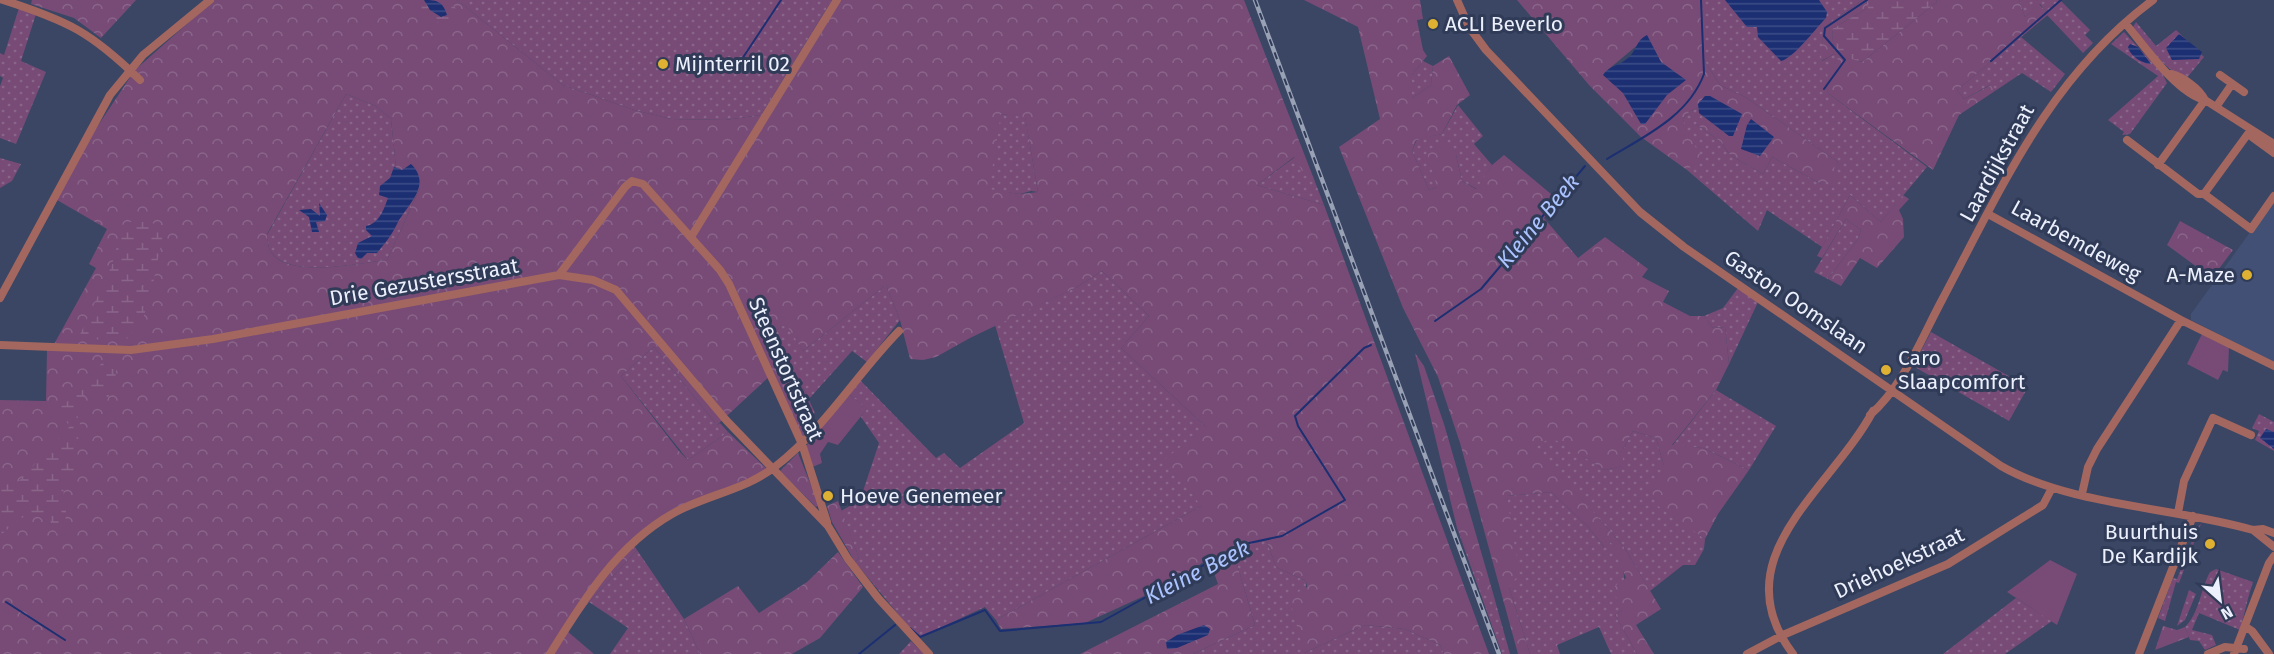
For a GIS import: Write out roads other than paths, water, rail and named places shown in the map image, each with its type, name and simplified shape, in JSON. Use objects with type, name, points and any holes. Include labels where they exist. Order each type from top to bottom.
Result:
[{"type":"street","points":[[3,0],[69,23],[97,40],[140,80]]},
{"type":"street","points":[[0,298],[89,130],[129,69],[210,0]]},
{"type":"street","points":[[691,237],[837,0]]},
{"type":"street","name":"Gaston Oomslaan","points":[[1457,0],[1469,27],[1486,50],[1640,212],[1684,247],[2001,466],[2019,476],[2052,488],[2274,533]]},
{"type":"street","name":"Laardijkstraat","points":[[1793,654],[1771,608],[1768,589],[1769,569],[1787,530],[1905,369],[2023,146],[2054,99],[2089,58],[2153,0]]},
{"type":"street","points":[[2125,23],[2175,81],[2198,98],[2205,100],[2250,131],[2257,132],[2274,144]]},
{"type":"street","points":[[2220,75],[2244,93]]},
{"type":"street","points":[[2216,107],[2232,84]]},
{"type":"street","points":[[2158,165],[2205,100]]},
{"type":"street","points":[[2250,131],[2252,137],[2274,153]]},
{"type":"street","points":[[2204,194],[2250,131]]},
{"type":"street","points":[[2127,140],[2198,194],[2204,194],[2250,229],[2274,196]]},
{"type":"street","name":"Steenstortstraat","points":[[559,275],[625,187],[632,182],[643,184],[691,237],[729,284],[802,444],[828,526]]},
{"type":"street","name":"Laarbemdeweg","points":[[1988,214],[2181,320],[2274,366]]},
{"type":"street","name":"Drie Gezustersstraat","points":[[0,345],[131,350],[213,339],[559,275],[593,280],[616,290],[726,420],[828,526]]},
{"type":"street","points":[[2082,494],[2088,467],[2097,449],[2181,320]]},
{"type":"street","points":[[550,654],[606,571],[629,545],[673,514],[774,468],[802,444],[899,331]]},
{"type":"street","points":[[2178,513],[2185,478],[2213,418],[2251,435]]},
{"type":"street","points":[[2185,478],[2195,477]]},
{"type":"street","name":"Driehoekstraat","points":[[1747,654],[1783,635],[1948,564],[2043,505],[2052,488]]},
{"type":"street","points":[[2139,654],[2193,516]]},
{"type":"street","points":[[828,526],[848,559],[878,598],[929,654]]},
{"type":"street","points":[[2208,654],[2225,647],[2239,651],[2269,563],[2273,543],[2253,530]]},
{"type":"street","points":[[2269,563],[2274,556]]},
{"type":"street","points":[[2246,627],[2252,631],[2269,654]]},
{"type":"water","points":[[424,0],[439,3],[444,7],[447,15],[441,17],[430,10]]},
{"type":"water","points":[[1725,0],[1819,0],[1827,12],[1826,18],[1792,55],[1781,61],[1758,37],[1757,27],[1747,27]]},
{"type":"water","points":[[2179,34],[2202,52],[2199,59],[2172,60],[2166,48]]},
{"type":"water","points":[[1647,35],[1661,62],[1686,80],[1667,95],[1645,124],[1641,124],[1623,93],[1603,75],[1628,58]]},
{"type":"water","points":[[2130,44],[2138,47],[2151,64],[2134,56],[2128,47]]},
{"type":"water","points":[[1705,96],[1710,96],[1742,114],[1733,136],[1729,136],[1699,113],[1698,104]]},
{"type":"water","points":[[1751,119],[1774,137],[1760,156],[1741,149],[1747,125]]},
{"type":"water","points":[[411,164],[419,179],[416,194],[377,253],[367,253],[361,259],[358,258],[355,253],[358,243],[372,236],[366,230],[366,226],[378,219],[388,198],[379,195],[380,186],[390,178],[394,167],[402,170]]},
{"type":"water","points":[[319,203],[327,215],[325,221],[316,222],[319,232],[312,232],[309,217],[299,210],[311,209],[320,216]]},
{"type":"water","points":[[2266,429],[2274,432],[2274,449],[2260,438]]},
{"type":"water","points":[[1204,625],[1210,629],[1208,635],[1177,648],[1167,649],[1166,642],[1177,635]]},
{"type":"waterway","points":[[740,62],[781,0]]},
{"type":"waterway","points":[[1607,159],[1649,134],[1676,114],[1697,89],[1704,74],[1701,0]]},
{"type":"waterway","points":[[1824,89],[1845,60],[1824,36],[1825,28],[1867,0]]},
{"type":"waterway","points":[[1991,61],[2061,0]]},
{"type":"waterway","name":"Kleine Beek","points":[[1435,321],[1481,289],[1585,166]]},
{"type":"waterway","name":"Kleine Beek","points":[[910,628],[920,637],[985,610],[1000,631],[1101,622],[1240,545],[1282,536],[1345,500],[1298,426],[1295,416],[1364,348],[1371,345]]},
{"type":"waterway","points":[[6,602],[65,640]]},
{"type":"waterway","name":"Kleine Beek","points":[[859,654],[895,625]]},
{"type":"railway","points":[[1255,0],[1499,654]]},
{"type":"place","name":"ACLI Beverlo","points":[[1433,24]]},
{"type":"place","name":"Mijnterril 02","points":[[663,64]]},
{"type":"place","name":"A-Maze","points":[[2247,275]]},
{"type":"place","name":"Caro Slaapcomfort","points":[[1886,370]]},
{"type":"place","name":"Hoeve Genemeer","points":[[828,496]]},
{"type":"place","name":"Buurthuis De Kardijk","points":[[2210,544]]}]
